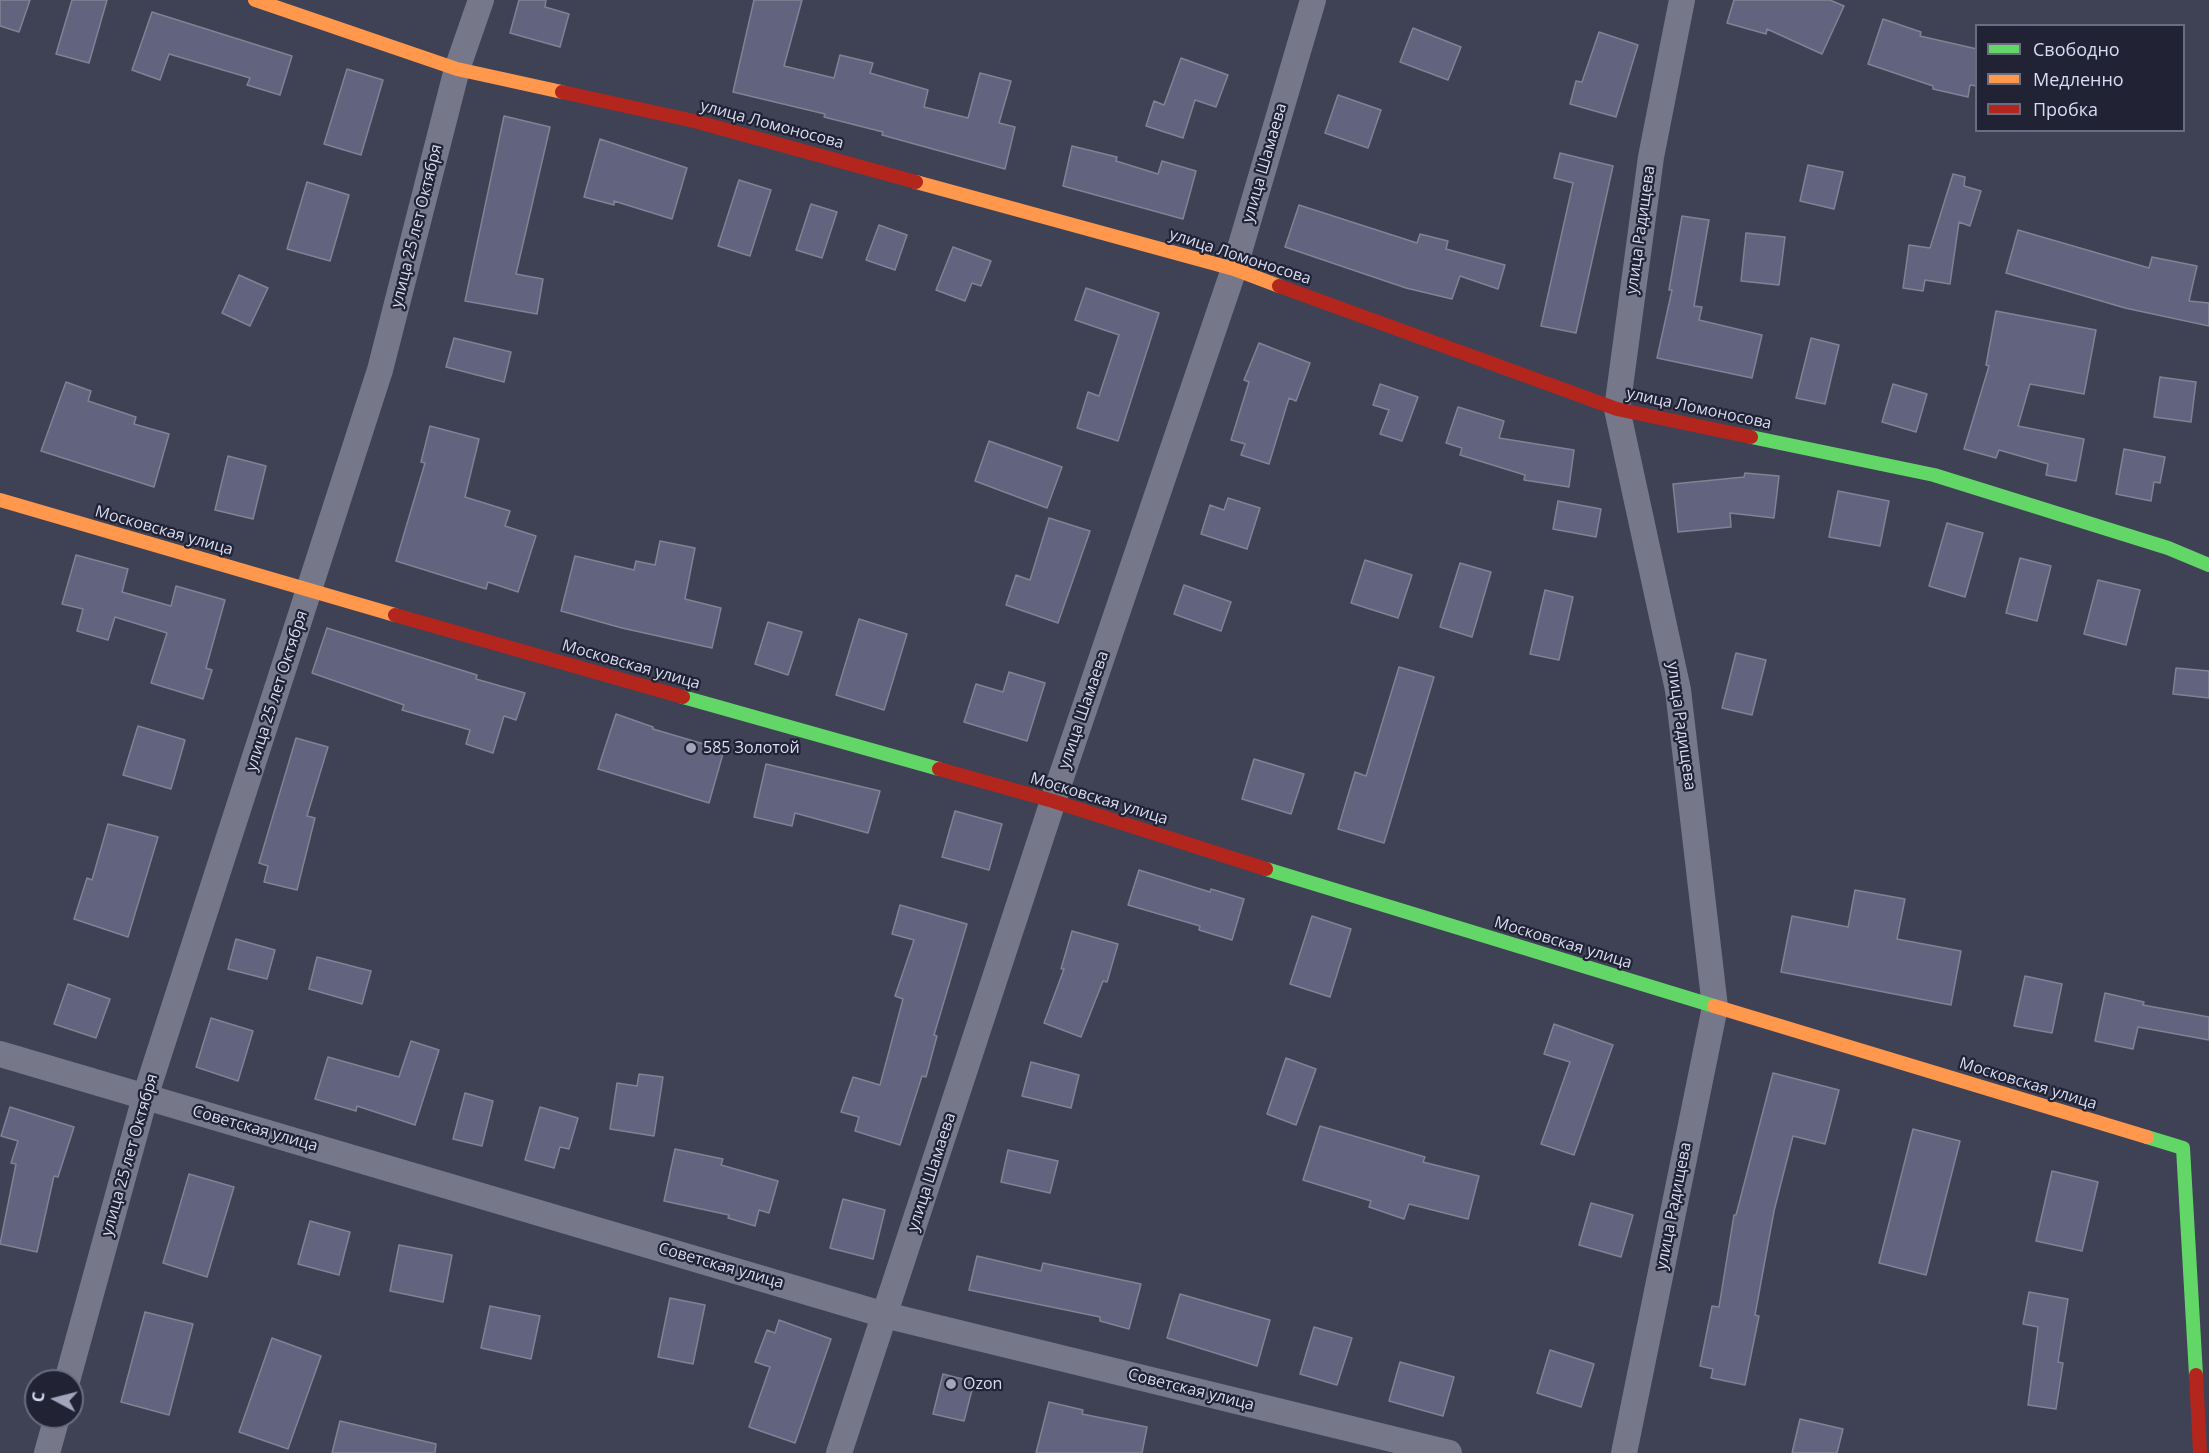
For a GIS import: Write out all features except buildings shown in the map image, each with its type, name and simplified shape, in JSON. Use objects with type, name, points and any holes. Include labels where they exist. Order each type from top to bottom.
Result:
[{"type":"street","name":"улица Ломоносова","points":[[255,0],[457,69],[694,121],[1234,268],[1617,409],[1934,475],[2168,548],[2209,565]]},
{"type":"street","name":"улица 25 лет Октября","points":[[70,1369],[145,1097],[380,370],[457,69],[481,0]]},
{"type":"street","name":"улица Шамаева","points":[[839,1453],[1053,801],[1234,268],[1313,0]]},
{"type":"street","name":"улица Радищева","points":[[1624,1453],[1715,1006],[1678,690],[1617,409],[1651,156],[1682,0]]},
{"type":"street","name":"Московская улица","points":[[0,500],[309,591],[1053,801],[1427,920],[2183,1148],[2200,1453]]},
{"type":"street","name":"Советская улица","points":[[0,1054],[885,1315],[1449,1453]]},
{"type":"street","points":[[47,1453],[54,1429]]},
{"type":"traffic: fast","points":[[1751,437],[1934,475],[2168,548],[2209,565]]},
{"type":"traffic: fast","points":[[683,697],[939,769]]},
{"type":"traffic: fast","points":[[1266,869],[1714,1006]]},
{"type":"traffic: fast","points":[[2147,1137],[2183,1148],[2196,1375]]},
{"type":"traffic: slow","points":[[255,0],[457,69],[562,92]]},
{"type":"traffic: slow","points":[[916,182],[1234,269],[1279,286]]},
{"type":"traffic: slow","points":[[0,500],[395,615]]},
{"type":"traffic: slow","points":[[1714,1006],[2147,1137]]},
{"type":"traffic: jam","points":[[562,92],[694,121],[916,182]]},
{"type":"traffic: jam","points":[[1279,286],[1617,409],[1751,437]]},
{"type":"traffic: jam","points":[[395,615],[683,697]]},
{"type":"traffic: jam","points":[[939,769],[1053,801],[1266,869]]},
{"type":"traffic: jam","points":[[2196,1375],[2200,1453]]},
{"type":"place","name":"585 Золотой","points":[[691,748]]},
{"type":"place","name":"Ozon","points":[[951,1384]]}]
